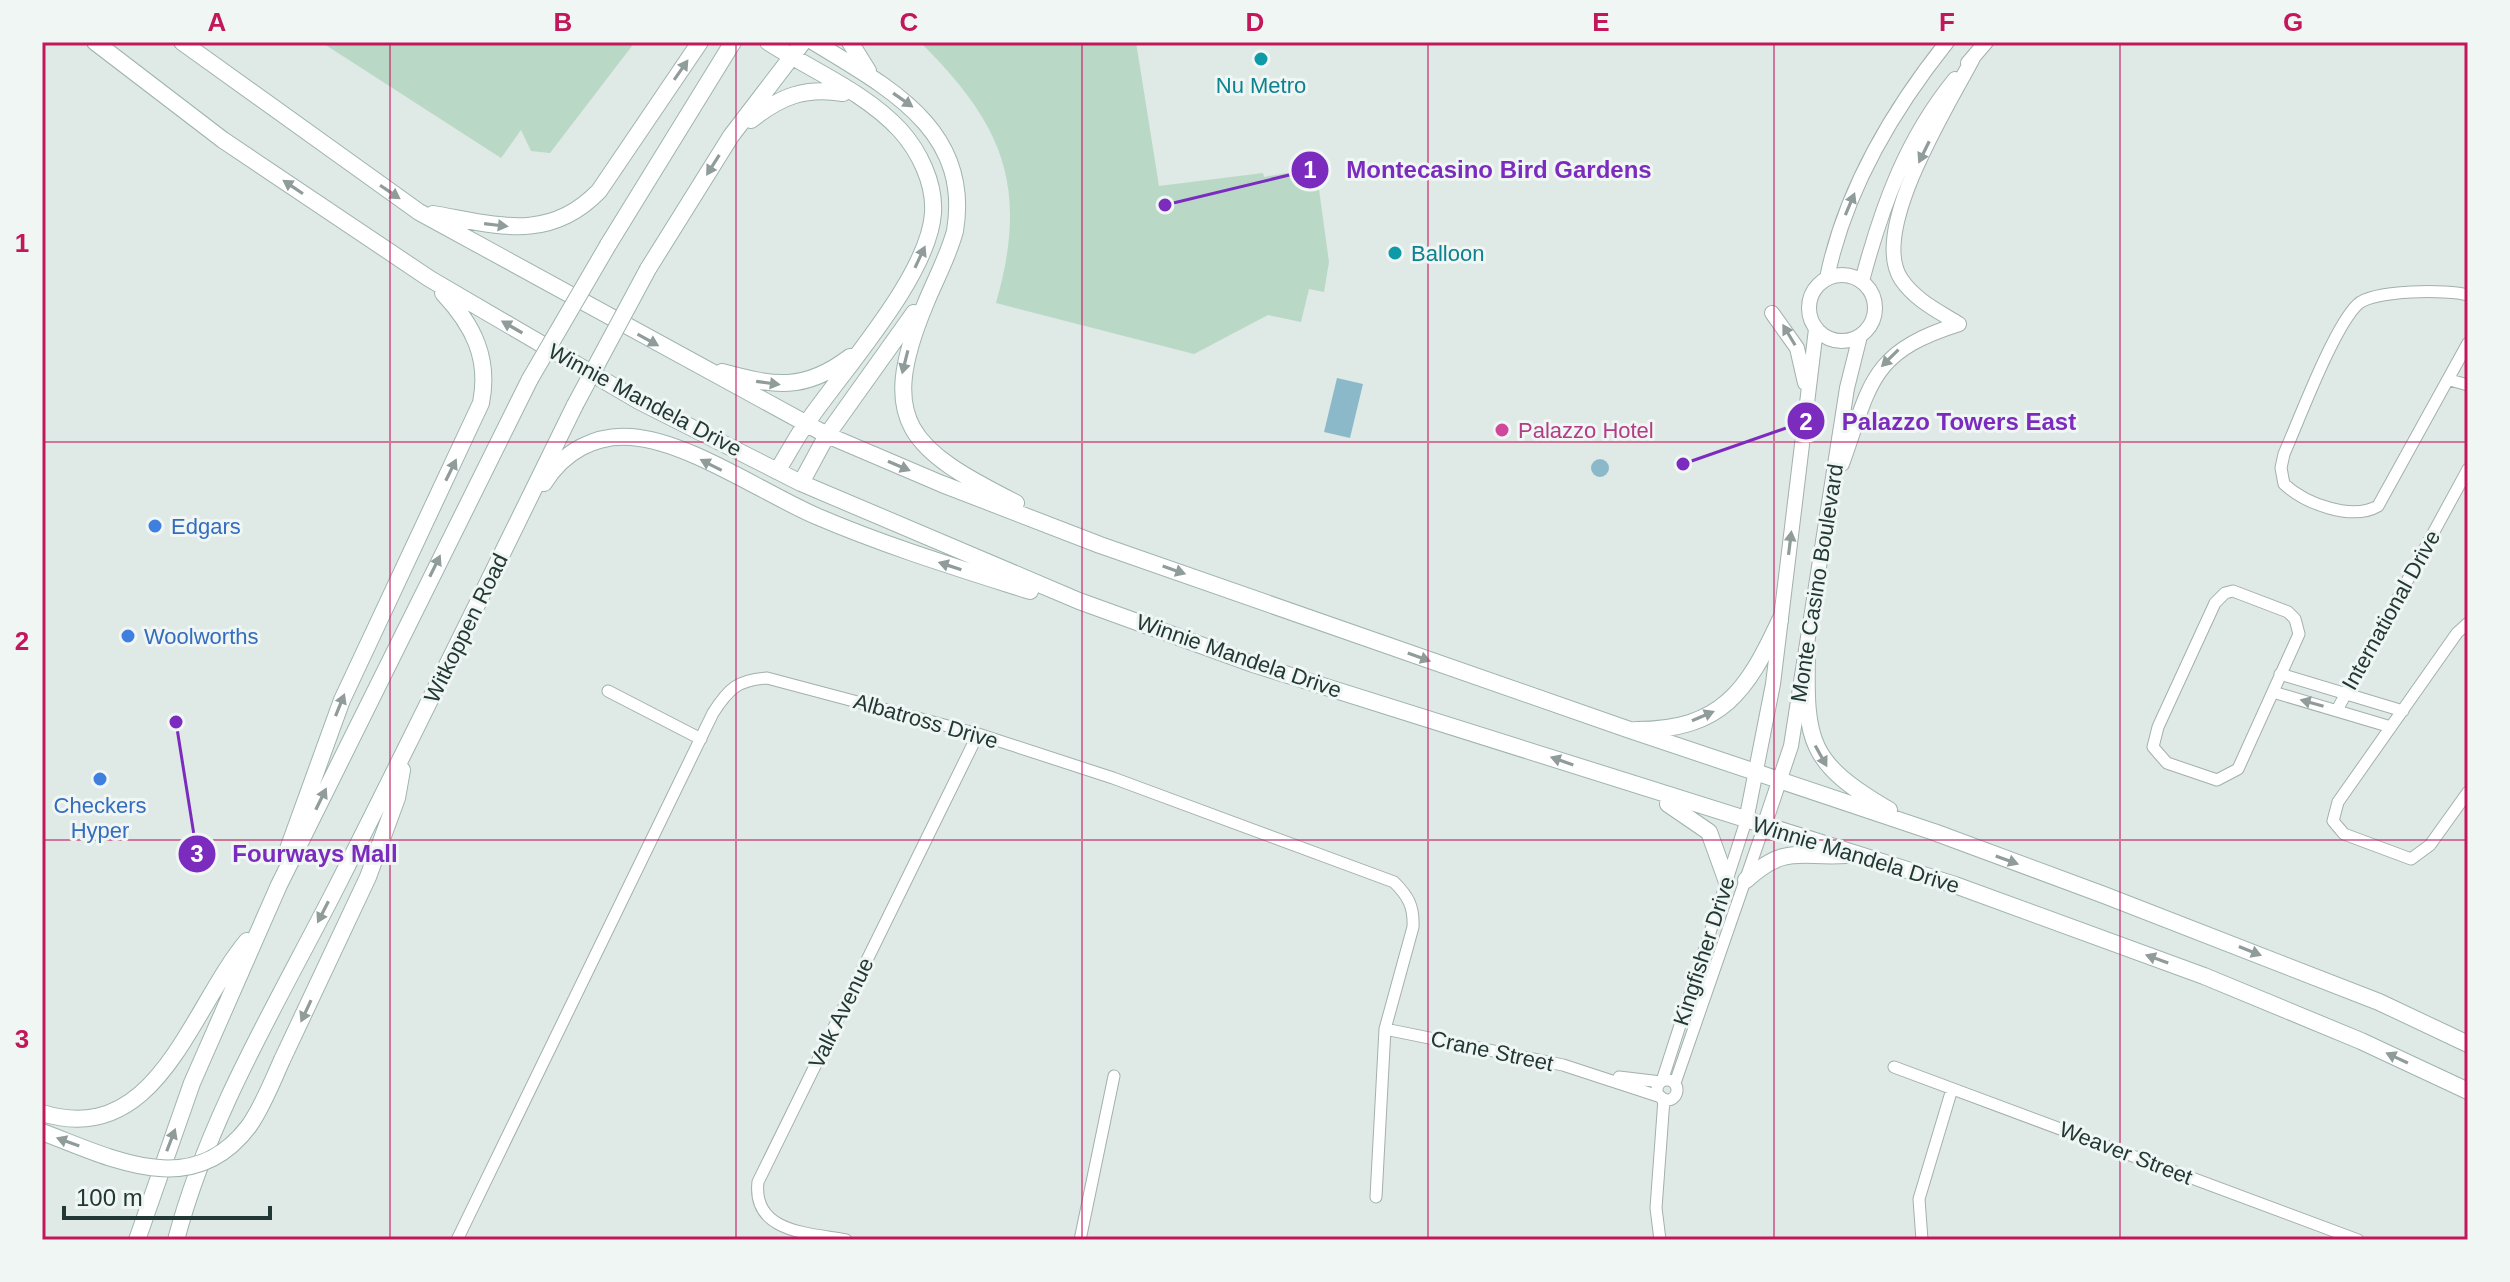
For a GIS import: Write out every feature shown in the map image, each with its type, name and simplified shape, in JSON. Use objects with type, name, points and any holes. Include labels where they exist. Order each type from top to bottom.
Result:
[{"type":"main road","points":[[82,42],[121,72],[149,86]]},
{"type":"main road","name":"Winnie Mandela Drive","points":[[95,42],[149,86],[430,279],[639,401],[801,483],[1079,601],[1253,664],[1746,821],[1864,855],[2204,976],[2361,1041],[2468,1091]]},
{"type":"main road","name":"Winnie Mandela Drive","points":[[182,42],[419,212],[827,435],[942,484],[1100,545],[1780,782],[1934,832],[2350,990],[2468,1044]]},
{"type":"main road","points":[[419,212],[524,227],[567,217],[599,191],[700,42]]},
{"type":"main road","points":[[137,1240],[192,1083],[279,885],[530,379],[733,42]]},
{"type":"main road","points":[[768,42],[853,94],[898,129],[915,149],[927,175],[933,210],[930,234],[918,263],[864,346],[805,425],[777,471]]},
{"type":"main road","name":"Witkoppen Road","points":[[176,1240],[207,1146],[237,1080],[403,756],[575,405],[648,269],[731,136],[803,42]]},
{"type":"main road","points":[[814,42],[914,107],[934,131],[950,162],[958,212],[949,253],[912,337],[902,376],[902,402],[918,439],[954,471],[1100,545]]},
{"type":"main road","points":[[850,42],[875,80]]},
{"type":"main road","points":[[731,136],[770,104],[799,91],[853,94]]},
{"type":"main road","points":[[279,885],[295,824],[342,700],[481,403],[485,378],[476,337],[457,308],[430,279]]},
{"type":"main road","points":[[801,483],[827,435],[932,289]]},
{"type":"main road","points":[[693,364],[785,385],[829,372],[864,346]]},
{"type":"main road","points":[[508,542],[549,476],[566,457],[601,439],[634,437],[676,448],[815,516],[901,550],[1058,599],[1079,601]]},
{"type":"main road","points":[[1627,729],[1678,726],[1725,706],[1758,668],[1780,620]]},
{"type":"main road","points":[[1807,653],[1806,708],[1811,735],[1830,771],[1888,810],[1934,832]]},
{"type":"main road","points":[[42,1132],[143,1168],[167,1170],[193,1166],[217,1155],[242,1133],[282,1060],[373,865],[397,798],[403,756]]},
{"type":"main road","points":[[1636,786],[1685,813],[1709,832],[1727,882]]},
{"type":"main road","points":[[1746,880],[1766,863],[1786,853],[1864,855]]},
{"type":"main road","points":[[42,1113],[78,1121],[125,1108],[155,1082],[223,973],[261,925]]},
{"type":"street","points":[[1827,278],[1839,231],[1876,145],[1914,84],[1947,42]]},
{"type":"street","points":[[1862,281],[1876,226],[1898,168],[1939,99],[1986,42]]},
{"type":"street","points":[[1830,498],[1871,383],[1888,358],[1905,345],[1959,324],[1933,309],[1900,277],[1891,239],[1918,165],[1973,58]]},
{"type":"street","points":[[1848,274],[1870,288],[1876,308],[1874,319],[1860,336],[1833,340],[1816,329],[1809,304],[1814,289],[1827,278],[1848,274]]},
{"type":"street","points":[[2468,295],[2421,292],[2369,297],[2360,302],[2343,327],[2284,454],[2281,468],[2284,484],[2304,497],[2349,513],[2378,506],[2450,380],[2463,366],[2468,343]]},
{"type":"street","points":[[1772,313],[1797,348],[1803,372],[1806,415]]},
{"type":"street","name":"Monte Casino Boulevard","points":[[1746,821],[1773,684],[1816,329]]},
{"type":"street","name":"Monte Casino Boulevard","points":[[1764,826],[1791,746],[1847,388],[1860,336]]},
{"type":"street","points":[[2450,380],[2468,385]]},
{"type":"street","name":"International Drive","points":[[2337,710],[2468,469]]},
{"type":"street","points":[[2233,591],[2266,601],[2295,619],[2299,634],[2280,674],[2238,769],[2225,778],[2217,780],[2179,768],[2154,752],[2158,727],[2215,603],[2225,593],[2233,591]]},
{"type":"street","points":[[2468,623],[2457,633],[2338,802],[2333,821],[2339,831],[2411,859],[2430,845],[2468,792]]},
{"type":"street","points":[[2280,674],[2403,711]]},
{"type":"street","name":"Albatross Drive","points":[[457,1240],[727,691],[742,680],[767,678],[978,734],[1113,778],[1394,882],[1406,894],[1414,910],[1413,927],[1385,1029],[1376,1197]]},
{"type":"street","points":[[608,691],[701,739]]},
{"type":"street","points":[[2273,692],[2391,727]]},
{"type":"street","name":"Valk Avenue","points":[[846,1240],[775,1224],[760,1207],[758,1182],[978,734]]},
{"type":"street","name":"Kingfisher Drive","points":[[1666,1082],[1746,821]]},
{"type":"street","name":"Kingfisher Drive","points":[[1666,1082],[1716,967],[1764,826]]},
{"type":"street","points":[[1716,914],[1734,919]]},
{"type":"street","points":[[1701,962],[1716,967]]},
{"type":"street","name":"Crane Street","points":[[1385,1029],[1599,1075],[1666,1082]]},
{"type":"street","name":"Weaver Street","points":[[1894,1067],[2358,1240]]},
{"type":"street","name":"Crane Street","points":[[1599,1075],[1662,1098]]},
{"type":"street","points":[[1080,1240],[1114,1076]]},
{"type":"street","points":[[1660,1240],[1656,1208],[1662,1098],[1657,1091],[1666,1082],[1676,1095],[1662,1098]]},
{"type":"street","points":[[1922,1240],[1919,1199],[1952,1089]]},
{"type":"green space","points":[[321,42],[635,42],[550,153],[531,151],[521,130],[501,158]]},
{"type":"green space","points":[[920,42],[1136,42],[1159,186],[1263,173],[1264,177],[1316,168],[1329,262],[1324,292],[1309,289],[1301,322],[1268,315],[1194,354],[996,303],[1006,262],[1010,225],[1009,191],[1002,160],[990,130],[972,101]]},
{"type":"water","points":[[1337,378],[1363,384],[1350,438],[1324,432]]},
{"type":"water","points":[[1596,459],[1604,459],[1609,468],[1607,475],[1596,477],[1591,472],[1591,464]]},
{"type":"place","name":"Nu Metro","points":[[1261,59]]},
{"type":"place","name":"Montecasino Bird Gardens","points":[[1165,205]]},
{"type":"place","name":"Balloon","points":[[1395,253]]},
{"type":"place","name":"Palazzo Hotel","points":[[1502,430]]},
{"type":"place","name":"Palazzo Towers East","points":[[1683,464]]},
{"type":"place","name":"Edgars","points":[[155,526]]},
{"type":"place","name":"Woolworths","points":[[128,636]]},
{"type":"place","name":"Fourways Mall","points":[[176,722]]},
{"type":"place","name":"Checkers Hyper","points":[[100,779]]}]
